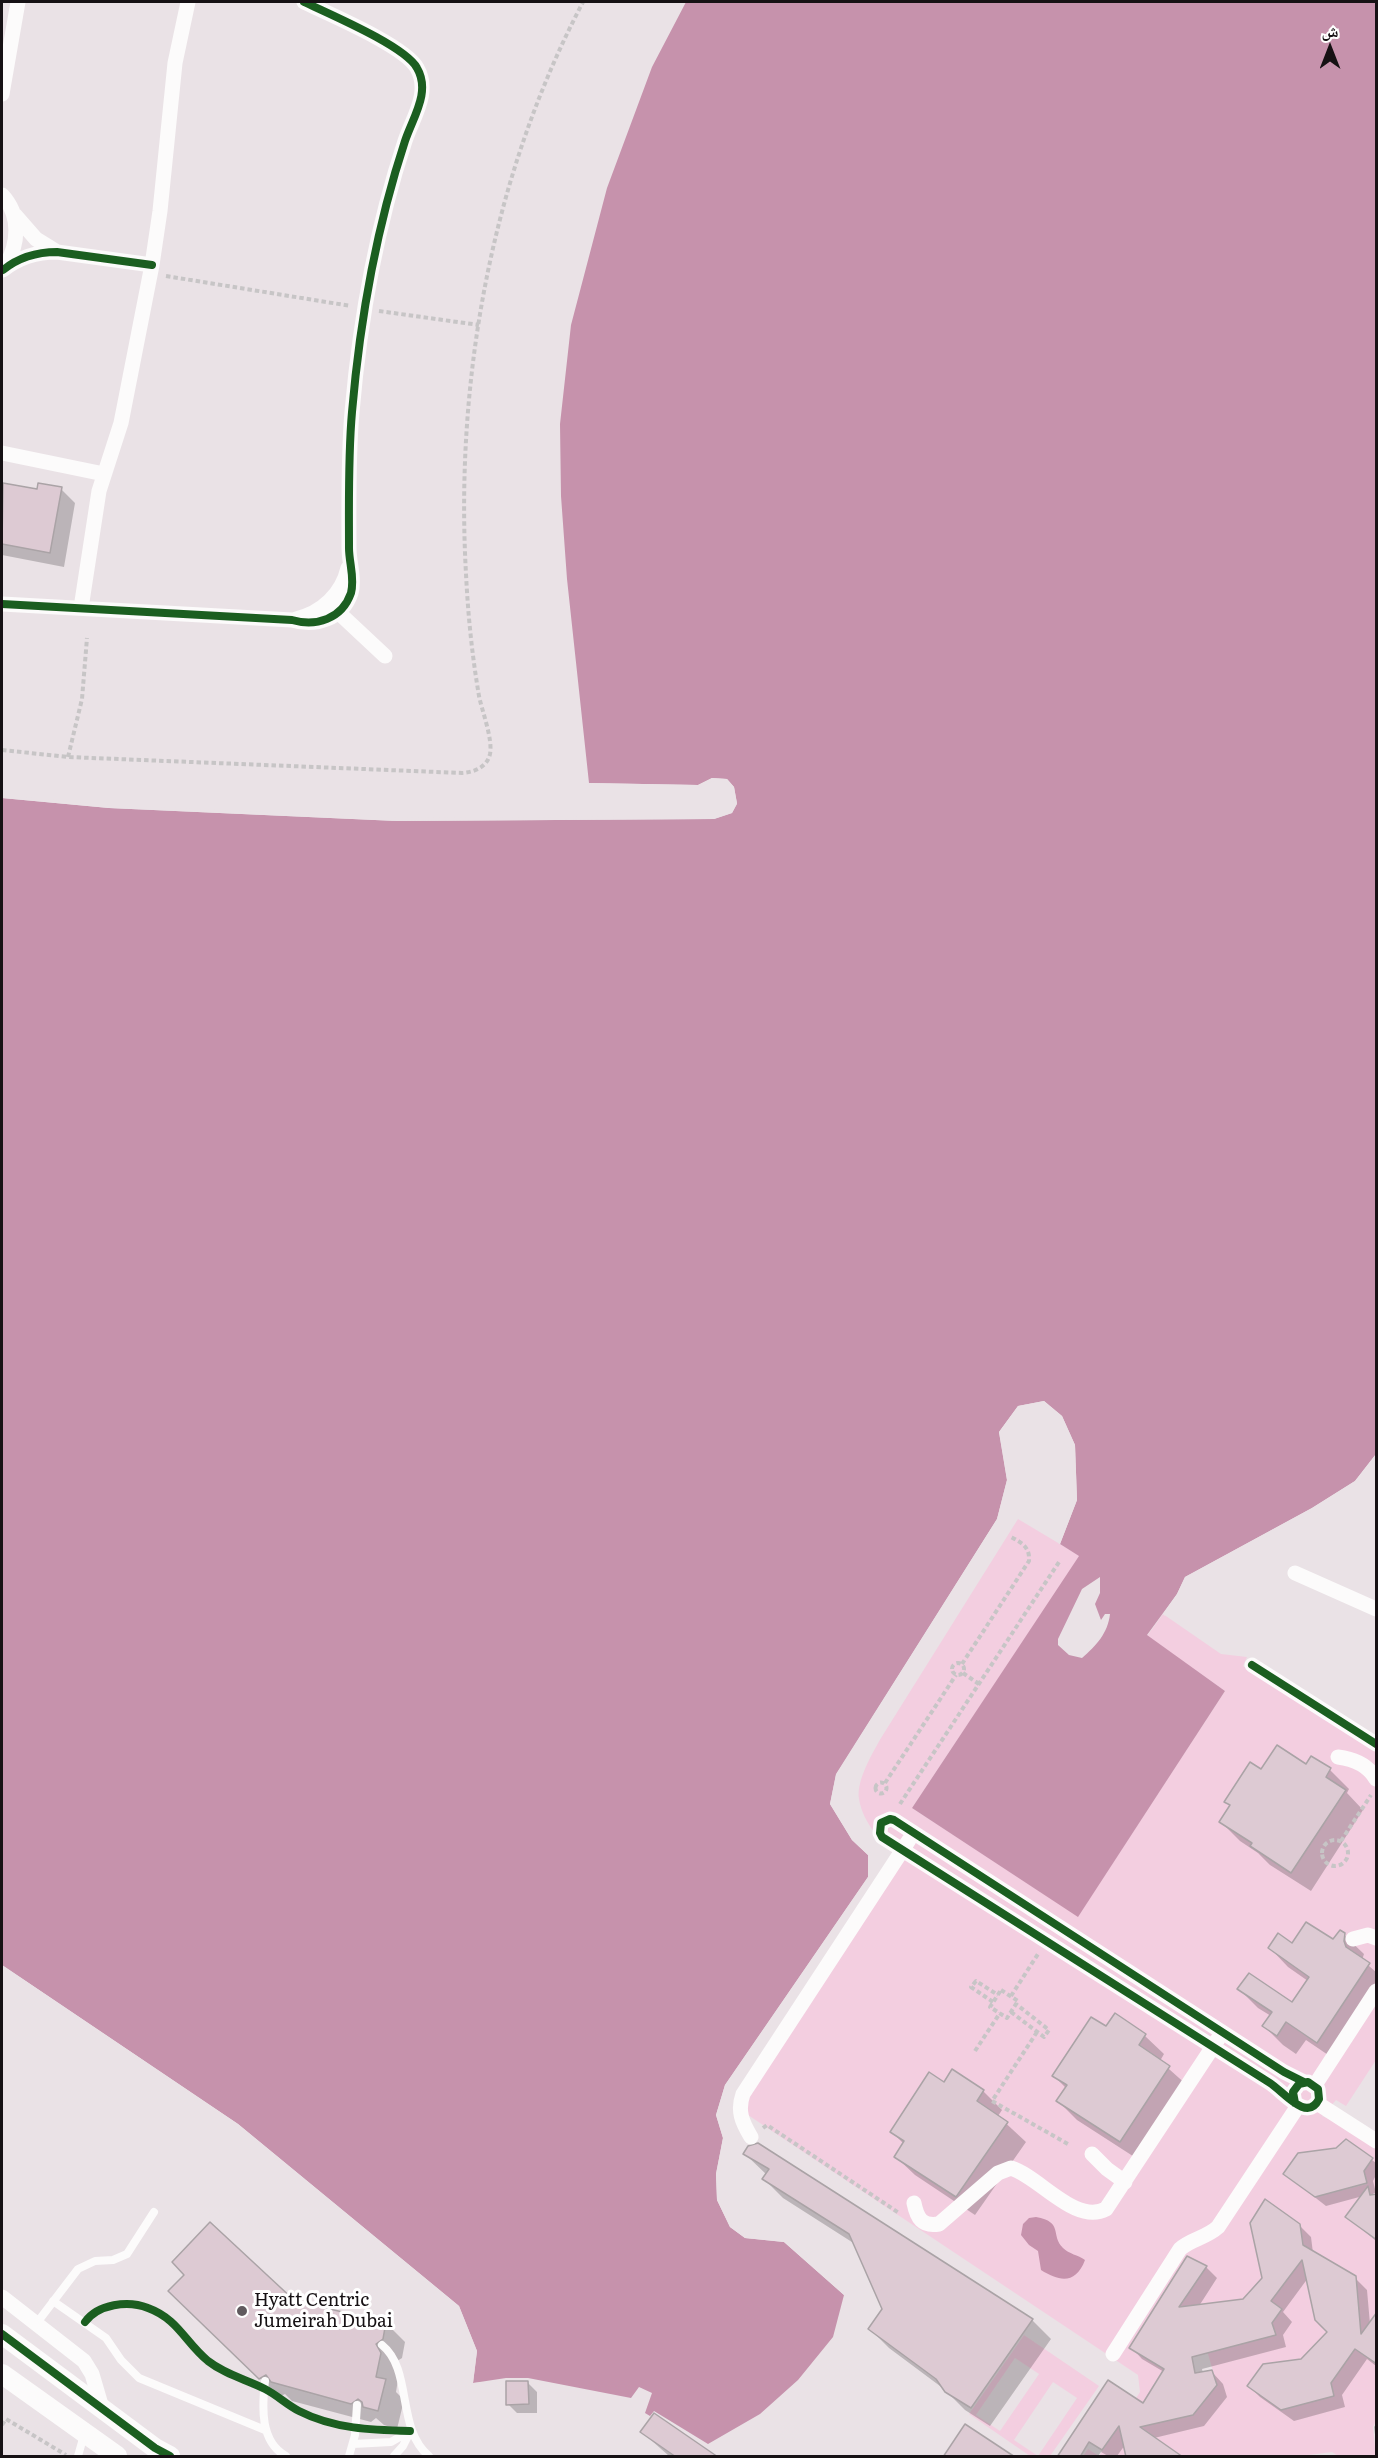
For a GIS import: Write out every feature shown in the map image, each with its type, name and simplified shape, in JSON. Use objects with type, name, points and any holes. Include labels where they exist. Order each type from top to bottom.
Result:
[{"type":"street","points":[[2,94],[18,2]]},
{"type":"street","points":[[81,608],[98,499],[121,423],[151,269],[160,212],[175,63],[188,2]]},
{"type":"street","points":[[2,604],[292,620],[301,623],[321,622],[338,612],[350,594],[353,584],[350,562],[350,432],[363,308],[390,188],[412,119],[414,97],[410,75],[391,47],[304,2]]},
{"type":"street","points":[[2,195],[26,230],[57,252]]},
{"type":"street","points":[[2,271],[11,257],[16,242],[16,226],[12,210]]},
{"type":"street","points":[[2,271],[12,263],[34,254],[57,252],[151,269]]},
{"type":"street","points":[[2,453],[104,474]]},
{"type":"street","points":[[292,620],[313,614],[331,601],[343,583],[350,562]]},
{"type":"street","points":[[338,612],[385,656]]},
{"type":"street","points":[[1295,1573],[1377,1609]]},
{"type":"street","points":[[1252,1665],[1377,1744]]},
{"type":"street","points":[[1338,1757],[1359,1762],[1377,1779]]},
{"type":"street","points":[[890,1819],[914,1833],[1290,2076],[1309,2083],[1319,2093],[1317,2103],[1308,2109],[1297,2104],[1277,2088],[882,1837],[881,1823],[890,1819]]},
{"type":"street","points":[[751,2137],[741,2121],[739,2111],[743,2094],[914,1833]]},
{"type":"street","points":[[1053,1945],[1069,1932]]},
{"type":"street","points":[[1353,1938],[1368,1935],[1377,1938]]},
{"type":"street","points":[[1297,2104],[1293,2092],[1295,2087],[1309,2083],[1377,1991]]},
{"type":"street","points":[[916,2210],[930,2225],[944,2222],[998,2173],[1006,2169],[1015,2169],[1083,2212],[1091,2213],[1106,2209],[1223,2032]]},
{"type":"street","points":[[1317,2103],[1377,2141]]},
{"type":"street","points":[[1113,2354],[1180,2249],[1218,2227],[1297,2104]]},
{"type":"street","points":[[1092,2154],[1125,2182]]},
{"type":"street","points":[[2,2297],[88,2367],[102,2408]]},
{"type":"street","points":[[2,2334],[170,2457]]},
{"type":"street","points":[[6,2382],[117,2457]]},
{"type":"lane","points":[[36,2324],[78,2269],[86,2264],[113,2260],[127,2254],[154,2212]]},
{"type":"lane","points":[[53,2301],[106,2338],[121,2360],[139,2378],[266,2430]]},
{"type":"lane","points":[[382,2345],[393,2361],[408,2408],[410,2431],[418,2445],[429,2457]]},
{"type":"lane","points":[[265,2381],[266,2430],[271,2444],[286,2457]]},
{"type":"lane","points":[[349,2457],[353,2444],[357,2405]]},
{"type":"lane","points":[[353,2444],[391,2442],[410,2431]]},
{"type":"lane","points":[[394,2457],[403,2446],[410,2431]]},
{"type":"lane","points":[[78,2457],[84,2434]]},
{"type":"path","points":[[2,750],[68,757],[462,773],[480,769],[490,754],[490,744],[479,696],[470,634],[464,509],[471,385],[479,325],[488,270],[515,166],[552,66],[583,2]]},
{"type":"path","points":[[151,269],[363,308],[479,325]]},
{"type":"path","points":[[68,757],[82,699],[87,638]]},
{"type":"path","points":[[979,1684],[963,1673],[962,1664],[1029,1561],[1026,1546],[1011,1537]]},
{"type":"path","points":[[890,1819],[1059,1562]]},
{"type":"path","points":[[956,1675],[952,1669],[953,1666],[962,1664]]},
{"type":"path","points":[[885,1783],[956,1675],[963,1673]]},
{"type":"path","points":[[1341,1841],[1377,1786]]},
{"type":"path","points":[[1330,1841],[1341,1841],[1348,1850],[1346,1861],[1337,1866],[1326,1864],[1322,1854],[1323,1848],[1330,1841]]},
{"type":"path","points":[[1011,1996],[1053,1945]]},
{"type":"path","points":[[993,2002],[972,1987],[976,1981],[998,1995]]},
{"type":"path","points":[[1001,1990],[1011,1996],[1018,2001],[1007,2018],[990,2007],[1001,1990]]},
{"type":"path","points":[[1011,2012],[1044,2037],[1049,2030],[1016,2004]]},
{"type":"path","points":[[975,2051],[1000,2013]]},
{"type":"path","points":[[1037,2032],[992,2101],[1068,2144]]},
{"type":"path","points":[[751,2137],[767,2125],[903,2216],[916,2210]]},
{"type":"path","points":[[2,2425],[6,2419],[69,2457]]},
{"type":"shaded area","points":[[686,2],[1376,2],[1376,1454],[1355,1481],[1312,1508],[1185,1577],[1177,1594],[1147,1635],[1225,1691],[1078,1917],[912,1808],[1079,1556],[1060,1544],[1077,1500],[1075,1445],[1062,1416],[1044,1401],[1018,1406],[999,1432],[1007,1480],[997,1519],[836,1775],[830,1804],[852,1840],[868,1855],[868,1877],[725,2085],[716,2115],[723,2138],[716,2174],[717,2200],[730,2227],[745,2238],[784,2242],[844,2295],[833,2337],[798,2380],[760,2414],[708,2444],[654,2411],[650,2416],[645,2413],[652,2393],[639,2387],[631,2398],[528,2378],[506,2378],[473,2383],[477,2351],[459,2306],[238,2124],[2,1965],[2,798],[109,808],[397,821],[714,819],[732,813],[737,803],[734,787],[727,779],[712,778],[698,785],[589,783],[567,579],[561,496],[560,424],[571,325],[607,188],[652,67]],"holes":[[[1100,1577],[1100,1593],[1095,1604],[1101,1620],[1105,1614],[1110,1614],[1104,1633],[1082,1658],[1069,1655],[1058,1645],[1058,1639],[1082,1589]]]},
{"type":"shaded area","points":[[1018,1519],[1080,1556],[912,1808],[1078,1916],[1225,1691],[1147,1636],[1163,1614],[1221,1654],[1247,1657],[1243,1666],[1376,1752],[1376,2060],[1346,2106],[1336,2100],[1322,2116],[1338,2122],[1376,2146],[1376,2194],[1360,2197],[1345,2217],[1376,2240],[1376,2312],[1353,2347],[1376,2364],[1376,2421],[1373,2427],[1376,2456],[1338,2456],[1332,2452],[1301,2456],[1175,2456],[1174,2451],[1139,2426],[1124,2449],[1126,2456],[1099,2456],[1140,2392],[1138,2375],[739,2109],[899,1860],[869,1825],[859,1799],[862,1776],[881,1738]],"holes":[[[1345,2139],[1373,2158],[1364,2171],[1367,2184],[1315,2197],[1283,2174],[1298,2153],[1336,2148]],[[1265,2200],[1300,2224],[1304,2256],[1277,2293],[1264,2285],[1250,2223]],[[1316,2253],[1356,2277],[1359,2312],[1334,2339],[1315,2320],[1304,2271]],[[1253,2289],[1282,2309],[1272,2323],[1275,2335],[1222,2349],[1189,2326],[1243,2299]],[[1205,2344],[1217,2385],[1193,2415],[1153,2424],[1153,2387],[1177,2349]],[[1301,2359],[1340,2369],[1331,2383],[1334,2396]]]},
{"type":"shaded area","points":[[1036,2217],[1050,2222],[1063,2248],[1085,2260],[1072,2277],[1067,2279],[1055,2277],[1041,2270],[1038,2251],[1021,2235],[1023,2224],[1029,2218]]},
{"type":"shaded area","points":[[1024,2335],[1099,2386],[1050,2456],[1038,2456],[1030,2456],[969,2414]],"holes":[[[1015,2358],[1039,2374],[1000,2431],[976,2415]],[[1053,2382],[1077,2398],[1038,2456],[1014,2440]]]},
{"type":"shaded area","points":[[1088,2449],[1099,2456],[1083,2456]]},
{"type":"pier","points":[[712,778],[727,779],[734,787],[737,804],[732,813],[714,819],[397,821],[109,808],[2,798],[2,795],[110,805],[397,818],[714,816],[730,810],[734,803],[731,788],[725,782],[713,781],[698,788],[589,786],[586,783],[698,785]]},
{"type":"pier","points":[[1044,1401],[1062,1416],[1075,1445],[1077,1500],[1060,1544],[1058,1543],[1074,1499],[1072,1446],[1059,1418],[1043,1404],[1019,1409],[1002,1433],[1010,1480],[1000,1520],[838,1776],[833,1804],[854,1838],[871,1853],[871,1878],[728,2087],[719,2115],[726,2138],[719,2174],[720,2199],[732,2225],[746,2235],[786,2240],[846,2292],[846,2300],[844,2295],[784,2242],[745,2238],[730,2227],[717,2200],[716,2174],[723,2138],[716,2115],[725,2085],[868,1877],[868,1855],[852,1840],[830,1804],[836,1774],[997,1519],[1007,1480],[999,1432],[1018,1406]]},
{"type":"pier","points":[[1376,1454],[1376,1459],[1357,1484],[1314,1511],[1188,1579],[1165,1616],[1163,1614],[1177,1594],[1185,1577],[1312,1508],[1355,1481]]},
{"type":"pier","points":[[2,1965],[238,2124],[459,2306],[477,2351],[473,2383],[506,2381],[471,2385],[474,2352],[456,2308],[236,2126],[2,1969]]},
{"type":"building","points":[[3,483],[37,489],[38,483],[62,487],[50,553],[2,544]]},
{"type":"building","points":[[1277,1745],[1306,1764],[1311,1756],[1331,1768],[1326,1777],[1346,1790],[1291,1873],[1250,1846],[1252,1843],[1219,1822],[1230,1805],[1224,1802],[1250,1762],[1261,1769]]},
{"type":"building","points":[[1306,1922],[1333,1939],[1340,1930],[1345,1933],[1346,1947],[1370,1963],[1317,2043],[1286,2022],[1277,2036],[1262,2026],[1272,2012],[1237,1989],[1249,1973],[1292,2002],[1309,1977],[1268,1948],[1278,1933],[1292,1943]]},
{"type":"building","points":[[1115,2013],[1146,2034],[1139,2045],[1170,2066],[1120,2142],[1056,2101],[1067,2085],[1052,2076],[1091,2017],[1106,2026]]},
{"type":"building","points":[[952,2069],[984,2090],[977,2101],[1008,2122],[956,2197],[894,2157],[904,2141],[890,2132],[929,2072],[944,2082]]},
{"type":"building","points":[[1346,2139],[1373,2158],[1364,2171],[1367,2183],[1315,2197],[1283,2174],[1298,2153],[1336,2148]]},
{"type":"building","points":[[758,2143],[1033,2319],[971,2408],[945,2392],[936,2379],[868,2329],[882,2309],[849,2234],[762,2179],[769,2169],[743,2154],[748,2146]]},
{"type":"building","points":[[1368,2186],[1370,2195],[1377,2194],[1377,2240],[1345,2217]]},
{"type":"building","points":[[1265,2199],[1300,2224],[1303,2245],[1356,2276],[1361,2334],[1377,2312],[1377,2364],[1355,2349],[1331,2383],[1334,2396],[1281,2410],[1247,2386],[1263,2364],[1301,2359],[1327,2332],[1315,2320],[1302,2260],[1271,2301],[1282,2309],[1272,2323],[1276,2335],[1192,2357],[1195,2373],[1212,2370],[1217,2385],[1193,2415],[1140,2427],[1183,2457],[1126,2457],[1119,2426],[1102,2450],[1089,2442],[1080,2457],[1057,2457],[1108,2380],[1143,2403],[1164,2369],[1129,2348],[1187,2256],[1207,2266],[1179,2307],[1243,2299],[1262,2278],[1250,2223]]},
{"type":"building","name":"Hyatt Centric Jumeirah Dubai","points":[[210,2222],[295,2301],[386,2322],[383,2339],[376,2344],[381,2353],[376,2377],[386,2379],[378,2411],[363,2407],[362,2402],[358,2399],[351,2404],[271,2382],[266,2375],[259,2379],[168,2291],[184,2275],[172,2262]]},
{"type":"building","points":[[506,2381],[528,2381],[529,2404],[506,2405]]},
{"type":"building","points":[[654,2413],[718,2457],[676,2457],[640,2432]]},
{"type":"building","points":[[965,2424],[1015,2457],[943,2457]]},
{"type":"cycle path","points":[[2,604],[310,622],[335,615],[347,602],[352,582],[349,548],[350,446],[360,343],[371,275],[386,207],[405,141],[419,104],[422,86],[417,68],[398,50],[365,31],[304,2]]},
{"type":"cycle path","points":[[3,270],[22,259],[49,252],[152,265]]},
{"type":"cycle path","points":[[1252,1665],[1376,1744]]},
{"type":"cycle path","points":[[1295,2103],[1293,2092],[1299,2084],[1308,2082],[1318,2089],[1319,2099],[1314,2106],[1308,2108],[1295,2103],[1270,2083],[882,1837],[881,1823],[890,1819],[894,1820],[1284,2072],[1304,2082]]},
{"type":"cycle path","points":[[85,2322],[98,2311],[114,2305],[132,2304],[148,2308],[167,2318],[200,2354],[215,2366],[265,2389],[299,2411],[339,2425],[410,2431]]},
{"type":"cycle path","points":[[2,2334],[155,2448],[170,2456]]},
{"type":"place","name":"Hyatt Centric Jumeirah Dubai","points":[[242,2311]]}]
